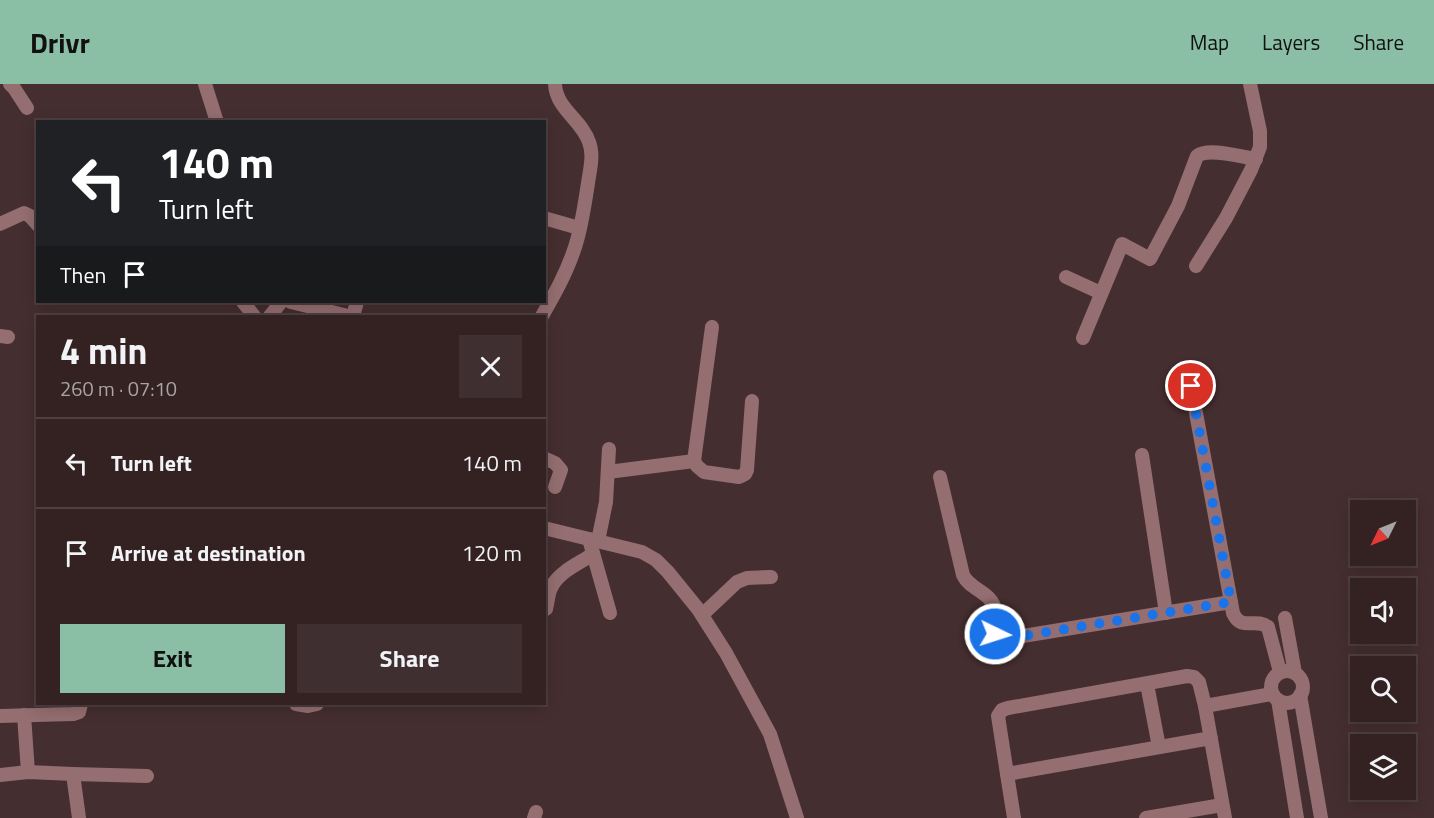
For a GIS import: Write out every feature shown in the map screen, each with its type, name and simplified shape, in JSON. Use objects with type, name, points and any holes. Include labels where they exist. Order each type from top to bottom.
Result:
[{"type":"street","points":[[10,84],[27,108]]},
{"type":"street","points":[[205,84],[216,120]]},
{"type":"street","points":[[543,315],[560,285],[575,248],[592,153],[586,133],[563,108],[557,96],[555,84]]},
{"type":"street","points":[[1196,266],[1226,218],[1260,147],[1260,130],[1250,84]]},
{"type":"street","points":[[1083,338],[1122,244],[1150,259],[1178,206],[1197,156],[1204,152],[1215,152],[1256,159]]},
{"type":"street","points":[[0,224],[24,213],[36,223]]},
{"type":"street","points":[[546,219],[579,228]]},
{"type":"street","points":[[1066,277],[1101,293]]},
{"type":"street","points":[[271,315],[280,303]]},
{"type":"street","points":[[295,303],[346,315]]},
{"type":"street","points":[[712,327],[694,461],[704,472],[739,477],[745,474],[752,401]]},
{"type":"street","points":[[1191,386],[1236,619],[1240,622],[1263,623],[1268,627],[1280,672]]},
{"type":"street","points":[[546,609],[551,587],[556,580],[593,545],[606,502],[609,449]]},
{"type":"street","points":[[1142,455],[1166,613]]},
{"type":"street","points":[[546,459],[561,470],[555,487]]},
{"type":"street","points":[[608,472],[694,461]]},
{"type":"street","points":[[940,477],[963,575],[967,582],[986,595],[993,604],[995,634],[999,639],[1231,602]]},
{"type":"street","points":[[546,529],[593,545],[642,552],[657,560],[702,615],[726,653],[770,734],[797,818]]},
{"type":"street","points":[[593,545],[610,613]]},
{"type":"street","points":[[702,615],[737,582],[747,578],[771,577]]},
{"type":"street","points":[[1205,706],[1275,697],[1286,703],[1298,699],[1302,692],[1302,683],[1296,673],[1285,618]]},
{"type":"street","points":[[1296,673],[1280,672],[1271,681],[1271,687],[1275,697],[1297,818]]},
{"type":"street","points":[[1014,818],[998,719],[1002,710],[1187,676],[1194,677],[1199,682],[1205,706],[1223,811],[1146,818]]},
{"type":"street","points":[[1147,684],[1159,747]]},
{"type":"street","points":[[1300,695],[1321,818]]},
{"type":"street","points":[[0,716],[76,714],[81,705]]},
{"type":"street","points":[[24,715],[28,772]]},
{"type":"street","points":[[1007,774],[1211,738]]},
{"type":"street","points":[[0,775],[28,772],[147,776]]},
{"type":"street","points":[[73,774],[79,818]]},
{"type":"route","points":[[995,634],[999,639],[1011,638],[1231,602],[1191,386]]}]
